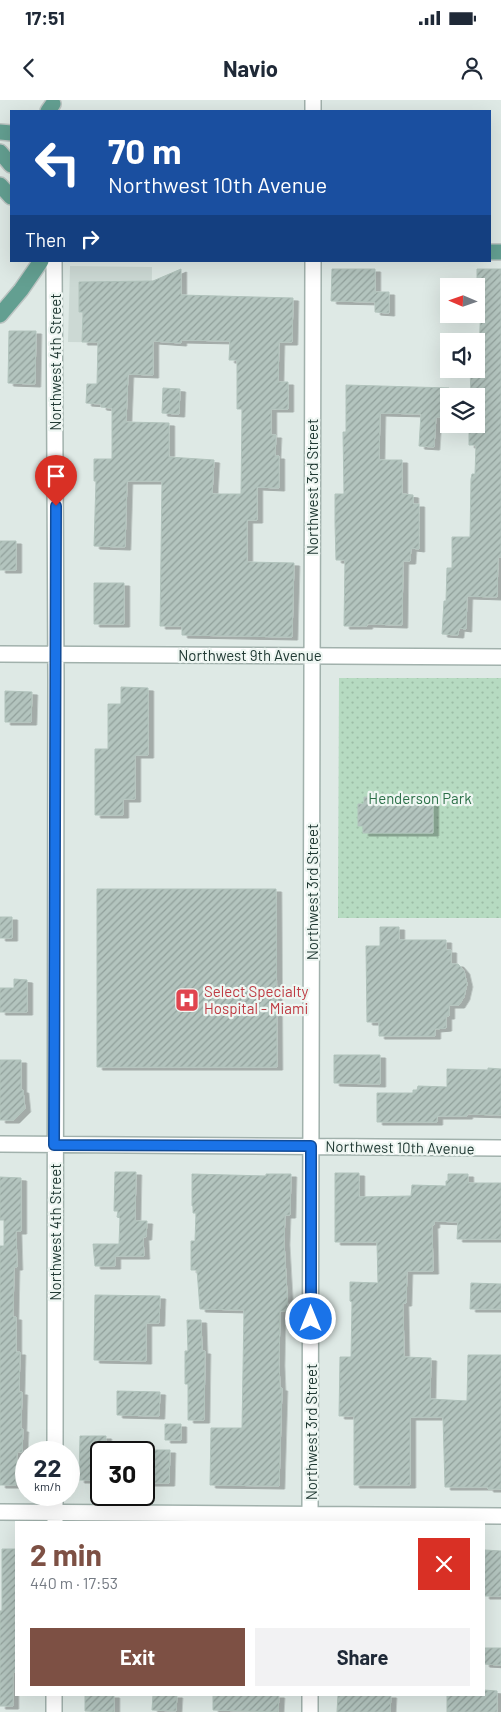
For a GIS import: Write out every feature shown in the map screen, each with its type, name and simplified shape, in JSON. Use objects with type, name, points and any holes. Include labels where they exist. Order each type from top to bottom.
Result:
[{"type":"main road","points":[[0,152],[10,164]]},
{"type":"main road","points":[[0,185],[10,196]]},
{"type":"main road","points":[[0,314],[21,290],[39,262]]},
{"type":"street","name":"Northwest 4th Street","points":[[54,262],[56,654],[55,1441]]},
{"type":"street","name":"Northwest 3rd Street","points":[[310,1518],[313,262]]},
{"type":"street","name":"Northwest 9th Avenue","points":[[0,654],[501,657]]},
{"type":"street","name":"Northwest 10th Avenue","points":[[0,1144],[501,1148]]},
{"type":"street","points":[[0,1512],[55,1518],[501,1516]]},
{"type":"street","points":[[54,1696],[54,1712]]},
{"type":"street","points":[[310,1696],[310,1712]]},
{"type":"shaded area","points":[[70,266],[152,267],[151,343],[68,342]]},
{"type":"green space","name":"Henderson Park","points":[[339,678],[501,678],[501,918],[338,918]]},
{"type":"building","points":[[181,269],[181,295],[293,298],[292,342],[279,342],[278,382],[288,382],[288,409],[271,409],[271,435],[276,435],[275,456],[279,456],[279,488],[257,487],[257,520],[247,520],[247,562],[294,563],[292,637],[182,635],[182,626],[160,626],[162,481],[127,481],[125,547],[94,546],[96,481],[94,481],[94,459],[112,459],[112,408],[101,407],[101,404],[86,403],[87,384],[97,384],[98,342],[82,342],[83,312],[79,312],[79,282],[153,281]],"holes":[[[181,340],[230,341],[229,360],[237,360],[237,409],[242,409],[241,494],[212,494],[214,460],[169,457],[169,423],[126,422],[128,374],[153,375],[153,341],[181,343]]]},
{"type":"building","points":[[332,269],[375,269],[375,292],[389,292],[389,313],[375,312],[375,302],[331,301]]},
{"type":"building","points":[[477,269],[501,269],[501,557],[498,557],[497,597],[467,596],[466,629],[459,628],[458,635],[442,634],[447,568],[452,568],[452,537],[470,537],[471,479],[472,474],[475,474],[476,445],[469,445],[469,433],[485,433],[485,388],[471,388],[470,378],[485,378],[485,333],[480,333],[480,323],[485,323],[485,278],[477,278]]},
{"type":"building","points":[[9,331],[36,331],[35,384],[8,383]]},
{"type":"building","points":[[346,385],[449,388],[440,388],[440,417],[436,417],[434,447],[419,446],[421,414],[380,413],[379,460],[402,460],[402,494],[413,495],[413,504],[419,504],[419,549],[411,548],[410,561],[403,561],[402,625],[367,624],[367,626],[344,626],[345,560],[336,560],[335,494],[344,494],[343,432],[346,432]]},
{"type":"building","points":[[163,388],[180,389],[179,414],[162,413]]},
{"type":"building","points":[[0,541],[16,541],[16,570],[0,570]]},
{"type":"building","points":[[94,583],[124,583],[124,624],[94,624]]},
{"type":"building","points":[[121,687],[148,688],[148,755],[135,755],[135,799],[123,799],[123,815],[95,815],[95,749],[108,749],[108,704],[121,704]]},
{"type":"building","points":[[5,691],[32,692],[31,722],[5,722]]},
{"type":"building","points":[[364,797],[433,797],[433,833],[363,833],[363,826],[358,826],[358,804],[364,804]]},
{"type":"building","name":"Select Specialty Hospital - Miami","points":[[97,889],[276,889],[277,1067],[97,1067]]},
{"type":"building","points":[[0,917],[12,917],[12,938],[0,938]]},
{"type":"building","points":[[380,927],[399,927],[399,940],[446,940],[446,950],[451,950],[451,964],[458,964],[464,971],[467,984],[464,997],[459,1005],[449,1005],[449,1016],[446,1016],[446,1028],[435,1029],[435,1036],[379,1036],[379,1022],[367,1022],[366,946],[380,946]]},
{"type":"building","points":[[14,979],[27,980],[27,1012],[0,1012],[0,988],[14,988]]},
{"type":"building","points":[[334,1055],[380,1055],[380,1084],[334,1083]]},
{"type":"building","points":[[0,1060],[21,1060],[21,1090],[23,1090],[25,1109],[14,1120],[0,1120]]},
{"type":"building","points":[[488,1068],[501,1069],[501,1115],[467,1114],[467,1116],[437,1116],[437,1122],[377,1122],[377,1093],[413,1093],[413,1090],[417,1090],[418,1086],[447,1087],[447,1069],[488,1070]]},
{"type":"building","points":[[115,1172],[136,1172],[135,1221],[147,1221],[146,1237],[143,1237],[144,1256],[115,1256],[115,1266],[95,1266],[93,1244],[119,1244],[120,1218],[117,1217],[118,1211],[114,1211]]},
{"type":"building","points":[[335,1173],[359,1173],[359,1197],[411,1196],[412,1185],[446,1186],[448,1174],[468,1174],[468,1183],[501,1183],[501,1239],[457,1239],[458,1222],[434,1221],[434,1225],[432,1225],[433,1271],[407,1271],[406,1303],[403,1303],[404,1357],[431,1358],[430,1399],[467,1401],[468,1355],[501,1355],[501,1489],[488,1489],[488,1487],[445,1487],[443,1417],[410,1417],[410,1485],[354,1485],[354,1416],[339,1416],[340,1357],[351,1357],[352,1302],[350,1301],[350,1282],[378,1283],[377,1242],[335,1242]]},
{"type":"building","points":[[192,1174],[266,1176],[266,1174],[291,1174],[290,1215],[285,1215],[284,1242],[288,1311],[280,1311],[279,1363],[280,1388],[282,1388],[279,1486],[210,1485],[211,1428],[242,1428],[244,1310],[200,1309],[197,1270],[191,1270],[191,1241],[195,1241],[196,1213],[193,1213],[192,1206]]},
{"type":"building","points":[[0,1177],[21,1178],[21,1231],[16,1231],[17,1267],[14,1267],[13,1317],[16,1317],[16,1352],[20,1352],[19,1392],[22,1392],[21,1429],[23,1429],[22,1441],[15,1441],[15,1485],[0,1485],[0,1246],[4,1246],[4,1220],[0,1220]]},
{"type":"building","points":[[471,1283],[501,1284],[501,1309],[470,1309]]},
{"type":"building","points":[[95,1295],[160,1296],[159,1323],[146,1323],[146,1361],[94,1360]]},
{"type":"building","points":[[187,1320],[201,1320],[202,1351],[205,1351],[204,1420],[188,1420],[188,1384],[185,1384],[185,1351],[188,1351]]},
{"type":"building","points":[[117,1391],[160,1392],[159,1416],[117,1415]]},
{"type":"building","points":[[165,1424],[181,1424],[181,1440],[165,1440]]},
{"type":"building","points":[[80,1436],[106,1436],[106,1441],[90,1441],[90,1480],[80,1480]]},
{"type":"building","points":[[155,1450],[170,1450],[169,1483],[155,1483]]},
{"type":"building","points":[[2,1549],[15,1549],[15,1672],[13,1672],[13,1706],[0,1706],[0,1611],[2,1611]]},
{"type":"building","points":[[485,1550],[501,1551],[501,1596],[485,1596]]},
{"type":"building","points":[[485,1648],[501,1648],[501,1665],[485,1664]]},
{"type":"building","points":[[485,1690],[497,1691],[497,1712],[447,1712],[447,1696],[485,1696]]},
{"type":"building","points":[[85,1696],[114,1696],[114,1712],[85,1711]]},
{"type":"building","points":[[153,1696],[177,1696],[176,1711],[152,1710]]},
{"type":"building","points":[[213,1696],[279,1696],[278,1712],[213,1710]]},
{"type":"building","points":[[338,1696],[391,1696],[390,1712],[337,1712]]},
{"type":"place","name":"Select Specialty Hospital - Miami","points":[[187,1000]]},
{"type":"route","points":[[56,506],[54,1145],[311,1146],[311,1319]]}]
